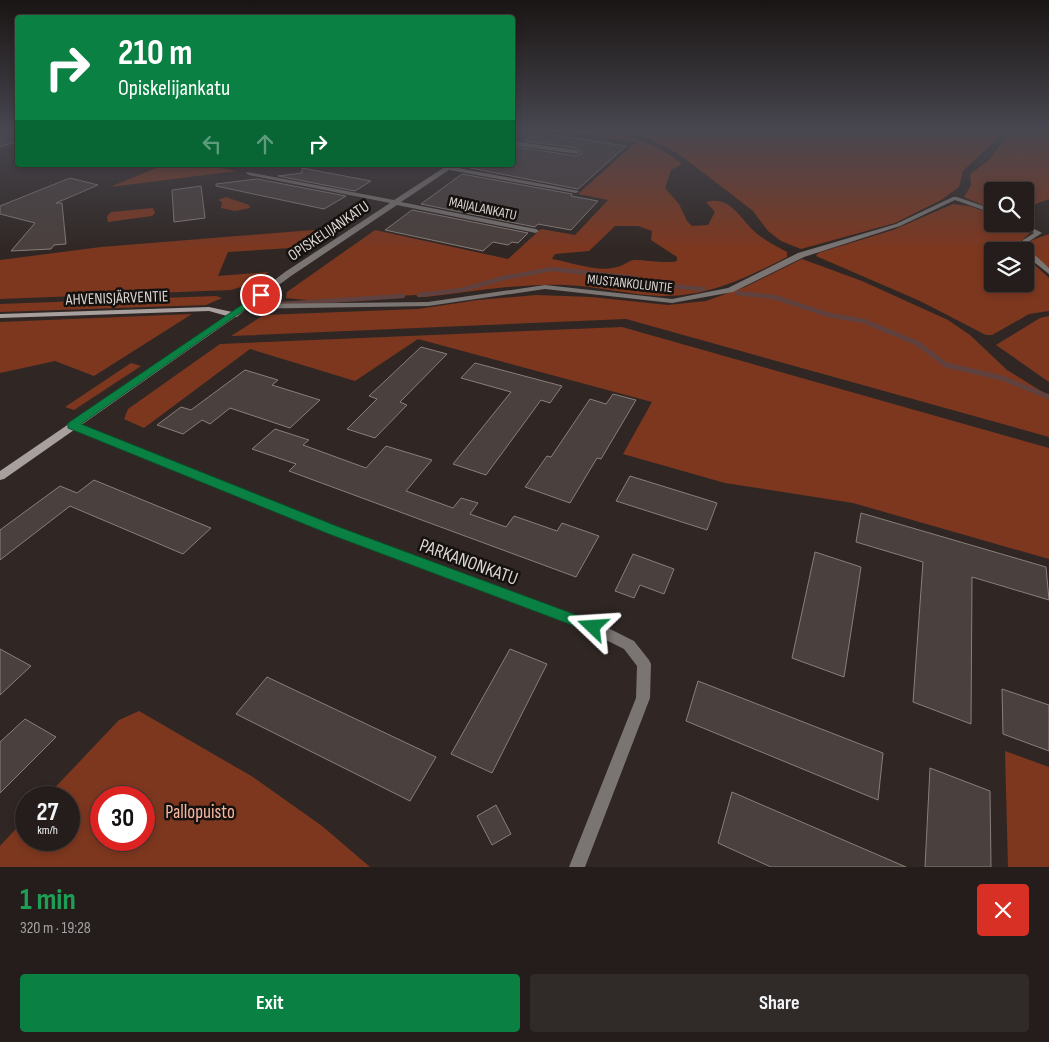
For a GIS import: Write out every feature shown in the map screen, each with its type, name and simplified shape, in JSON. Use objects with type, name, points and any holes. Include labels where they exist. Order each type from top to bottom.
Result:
[{"type":"main road","name":"AHVENISJÄRVENTIE","points":[[0,316],[209,309],[234,315]]},
{"type":"main road","name":"OPISKELIJANKATU","points":[[0,476],[234,315]]},
{"type":"street","name":"OPISKELIJANKATU","points":[[234,315],[288,274],[443,170]]},
{"type":"street","points":[[472,170],[576,191]]},
{"type":"street","name":"MAIJALANKATU","points":[[249,173],[536,232]]},
{"type":"street","name":"MUSTANKOLUNTIE","points":[[244,308],[428,304],[545,287],[672,301],[684,300],[730,290],[801,254],[898,225],[955,198],[984,208]]},
{"type":"street","points":[[1024,242],[1040,233],[1034,230]]},
{"type":"street","points":[[1034,259],[1049,272]]},
{"type":"street","name":"PARKANONKATU","points":[[72,425],[318,525],[593,627],[629,645],[644,664],[643,698],[577,867]]},
{"type":"green space","points":[[150,170],[237,171],[110,187]]},
{"type":"green space","points":[[604,170],[671,170],[665,188],[679,204],[687,221],[692,226],[708,225],[715,212],[706,202],[722,202],[729,205],[756,233],[787,252],[787,257],[726,285],[711,290],[678,295],[661,296],[578,286],[548,285],[425,297],[415,295],[317,301],[286,298],[287,292],[375,230],[508,259],[541,229],[575,235],[608,200],[578,194]],"holes":[[[615,226],[638,226],[652,231],[651,240],[677,257],[677,261],[635,260],[610,269],[602,269],[552,259],[555,254],[589,251]]]},
{"type":"green space","points":[[700,170],[964,170],[959,187],[941,200],[895,223],[801,249],[781,241],[768,231],[753,211]]},
{"type":"green space","points":[[975,170],[1049,170],[1049,199],[1034,205],[1034,182],[984,182],[984,206],[964,197],[971,185],[970,174]]},
{"type":"green space","points":[[226,197],[249,205],[250,208],[235,211],[221,208],[222,202],[218,200]]},
{"type":"green space","points":[[953,204],[969,206],[984,211],[984,232],[1028,232],[1030,233],[1020,242],[984,242],[984,292],[1034,292],[1034,264],[1049,278],[1049,311],[1029,314],[992,335],[986,335],[920,301],[816,256],[818,253],[893,230]]},
{"type":"green space","points":[[153,208],[155,213],[152,216],[108,222],[107,216],[111,212]]},
{"type":"green space","points":[[313,230],[329,233],[306,247],[228,252],[218,276],[269,272],[244,286],[231,290],[0,299],[0,260],[101,247]]},
{"type":"green space","points":[[1049,234],[1049,268],[1034,257],[1034,242],[1030,242]]},
{"type":"green space","points":[[802,259],[862,281],[948,320],[970,335],[1007,370],[1049,396],[1049,437],[626,319],[231,336],[264,315],[418,309],[478,300],[536,295],[591,297],[668,305],[706,301],[745,287]]},
{"type":"green space","points":[[216,296],[222,298],[206,305],[0,312],[0,304]]},
{"type":"green space","points":[[192,314],[94,376],[55,361],[0,373],[0,322]]},
{"type":"green space","points":[[1049,316],[1049,382],[996,345],[1040,318]]},
{"type":"green space","points":[[622,327],[1049,448],[1049,559],[853,503],[725,483],[623,454],[652,402],[418,339],[355,381],[250,349],[144,428],[124,419],[128,409],[220,344]]},
{"type":"green space","points":[[131,363],[141,366],[74,410],[65,407]]},
{"type":"green space","name":"Pallopuisto","points":[[139,711],[253,777],[322,826],[370,867],[0,867],[0,846],[15,830],[15,851],[80,851],[80,786],[56,786],[119,720]]},
{"type":"green space","points":[[1005,751],[1049,767],[1049,867],[1008,867]]},
{"type":"building","points":[[302,170],[315,170],[371,181],[355,191],[278,176],[302,173]]},
{"type":"building","points":[[483,170],[599,170],[578,189]]},
{"type":"building","points":[[462,174],[572,194],[571,196],[598,201],[571,230],[538,224],[535,227],[421,204]]},
{"type":"building","points":[[70,178],[98,185],[56,203],[62,203],[66,244],[54,245],[51,249],[11,251],[35,223],[0,214],[0,206]]},
{"type":"building","points":[[257,179],[346,196],[324,209],[216,186],[216,184]]},
{"type":"building","points":[[201,186],[205,218],[174,222],[172,190]]},
{"type":"building","points":[[412,210],[528,233],[518,243],[512,242],[508,245],[493,242],[483,251],[385,230]]},
{"type":"building","points":[[421,347],[447,354],[400,402],[407,405],[375,438],[347,429],[377,399],[369,396]]},
{"type":"building","points":[[475,363],[562,386],[550,403],[541,400],[486,475],[453,464],[511,392],[461,378]]},
{"type":"building","points":[[245,370],[278,380],[272,385],[320,400],[290,428],[230,408],[210,424],[202,420],[183,434],[157,425],[181,407],[191,410]]},
{"type":"building","points":[[613,394],[636,400],[601,459],[597,458],[570,503],[525,487],[547,456],[551,457],[590,399],[606,404]]},
{"type":"building","points":[[275,429],[309,440],[303,445],[366,468],[386,446],[432,460],[406,491],[453,508],[461,498],[478,503],[470,514],[506,527],[514,516],[557,531],[562,523],[599,536],[576,577],[289,471],[296,464],[252,449]]},
{"type":"building","points":[[630,476],[717,503],[707,530],[616,501]]},
{"type":"building","points":[[94,480],[211,528],[183,554],[70,506],[0,560],[0,530],[60,486],[77,493]]},
{"type":"building","points":[[861,513],[1046,567],[1049,600],[972,577],[971,724],[913,702],[923,562],[856,542]]},
{"type":"building","points":[[815,552],[861,567],[844,677],[792,658]]},
{"type":"building","points":[[633,554],[674,569],[664,594],[640,585],[634,598],[615,591]]},
{"type":"building","points":[[0,649],[31,666],[0,695]]},
{"type":"building","points":[[510,649],[547,664],[492,773],[451,754]]},
{"type":"building","points":[[267,677],[436,757],[410,801],[236,714]]},
{"type":"building","points":[[698,681],[883,753],[878,800],[686,721]]},
{"type":"building","points":[[1002,689],[1049,705],[1049,751],[1003,734]]},
{"type":"building","points":[[25,719],[56,737],[0,793],[0,742]]},
{"type":"building","points":[[930,768],[990,791],[991,867],[925,867]]},
{"type":"building","points":[[732,792],[906,867],[771,867],[718,843]]},
{"type":"building","points":[[496,805],[511,834],[492,845],[477,816]]},
{"type":"waterway","points":[[419,295],[461,290],[504,278],[552,269],[635,278],[649,284],[703,289]]},
{"type":"waterway","points":[[737,293],[774,297],[829,315],[864,321],[876,326]]},
{"type":"waterway","points":[[281,304],[403,296]]},
{"type":"waterway","points":[[873,325],[917,343],[946,365],[1002,378],[1049,397]]},
{"type":"route","points":[[261,295],[72,425],[334,531],[593,627]]}]
